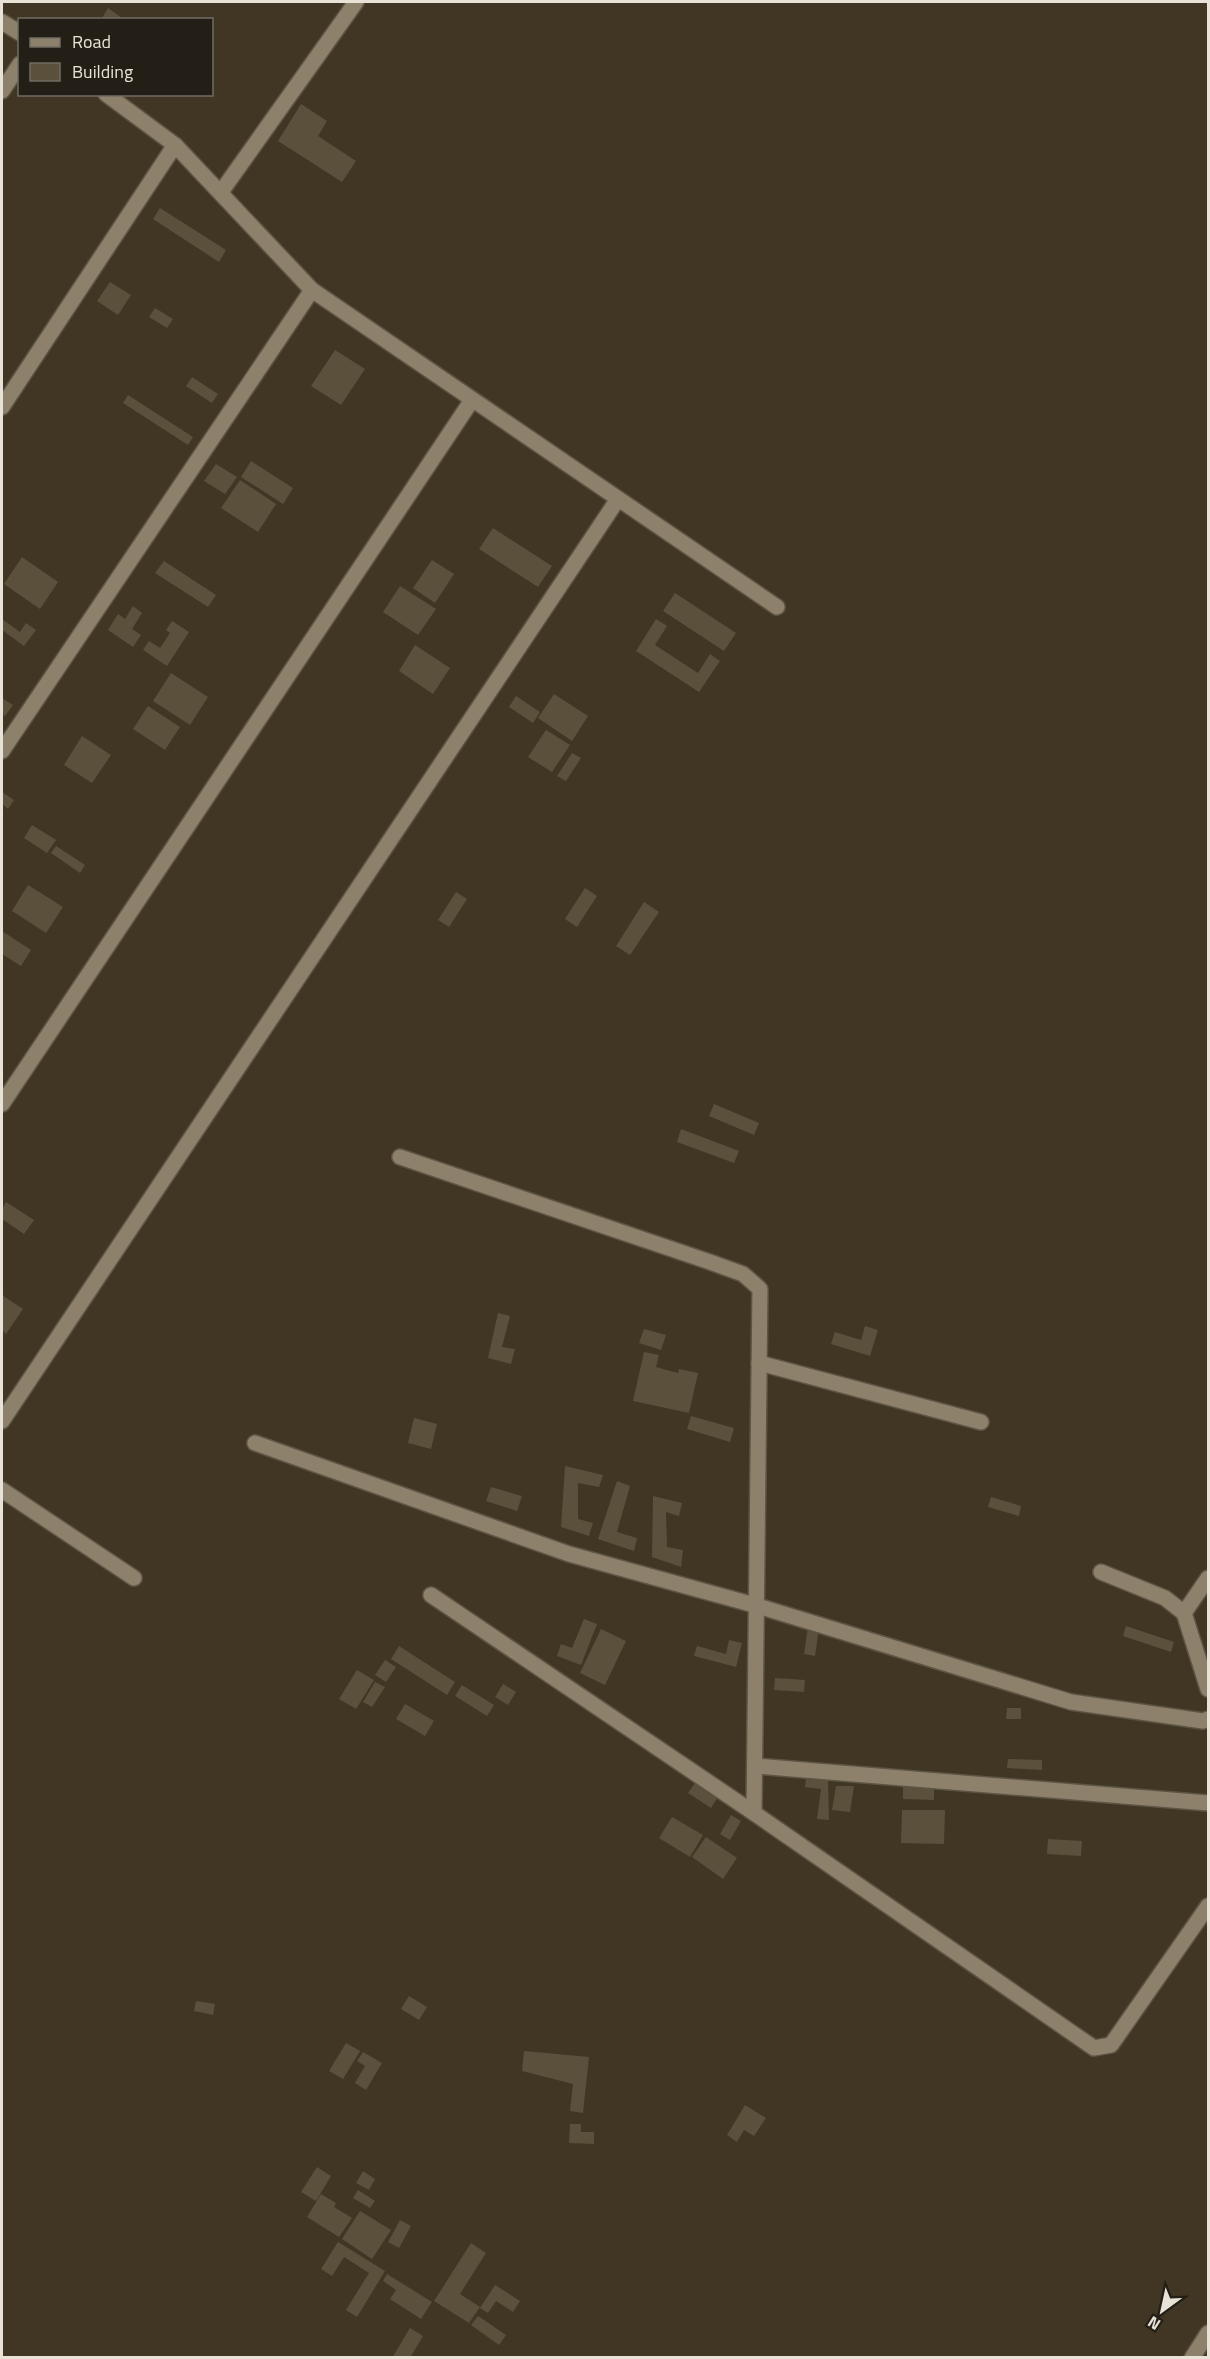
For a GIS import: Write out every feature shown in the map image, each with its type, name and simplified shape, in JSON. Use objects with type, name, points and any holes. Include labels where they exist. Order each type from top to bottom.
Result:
[{"type":"street","points":[[221,192],[356,2]]},
{"type":"street","points":[[2,22],[18,32]]},
{"type":"street","points":[[2,90],[18,67]]},
{"type":"street","points":[[109,96],[176,145],[312,290],[777,607]]},
{"type":"street","points":[[2,407],[176,145]]},
{"type":"street","points":[[2,751],[312,290]]},
{"type":"street","points":[[2,1104],[472,400]]},
{"type":"street","points":[[2,1421],[618,499]]},
{"type":"street","points":[[400,1156],[743,1274],[760,1289],[754,1813]]},
{"type":"street","points":[[759,1363],[981,1422]]},
{"type":"street","points":[[255,1443],[570,1554],[758,1606],[1071,1702],[1203,1721],[1209,1719]]},
{"type":"street","points":[[2,1490],[134,1578]]},
{"type":"street","points":[[1101,1572],[1165,1598],[1184,1612],[1209,1689]]},
{"type":"street","points":[[1184,1612],[1209,1578]]},
{"type":"street","points":[[431,1595],[754,1813],[1094,2048],[1111,2045],[1209,1906]]},
{"type":"street","points":[[755,1766],[1209,1803]]},
{"type":"street","points":[[1192,2358],[1209,2333]]},
{"type":"building","points":[[108,8],[122,18],[102,18]]},
{"type":"building","points":[[301,104],[327,121],[318,136],[356,161],[342,182],[278,141]]},
{"type":"building","points":[[160,208],[226,250],[219,262],[153,219]]},
{"type":"building","points":[[110,282],[131,295],[118,315],[97,301]]},
{"type":"building","points":[[155,308],[173,319],[167,328],[149,317]]},
{"type":"building","points":[[335,350],[365,369],[341,405],[311,386]]},
{"type":"building","points":[[192,377],[218,394],[212,403],[186,386]]},
{"type":"building","points":[[128,395],[193,437],[188,445],[123,403]]},
{"type":"building","points":[[251,461],[293,488],[283,504],[241,477]]},
{"type":"building","points":[[216,464],[237,477],[225,494],[204,481]]},
{"type":"building","points":[[240,480],[276,504],[258,532],[221,508]]},
{"type":"building","points":[[493,528],[552,566],[538,587],[479,549]]},
{"type":"building","points":[[22,557],[58,582],[40,609],[4,584]]},
{"type":"building","points":[[432,560],[454,574],[435,603],[413,588]]},
{"type":"building","points":[[164,561],[216,595],[208,607],[155,573]]},
{"type":"building","points":[[400,586],[436,609],[418,635],[383,612]]},
{"type":"building","points":[[675,593],[736,633],[724,651],[663,611]]},
{"type":"building","points":[[133,606],[142,613],[132,629],[141,635],[133,647],[108,630],[118,614],[125,619]]},
{"type":"building","points":[[2,619],[20,632],[26,623],[36,630],[24,646],[2,630]]},
{"type":"building","points":[[656,619],[667,626],[655,645],[698,673],[710,654],[720,661],[699,692],[636,651]]},
{"type":"building","points":[[172,621],[189,632],[167,666],[143,650],[149,641],[160,648],[170,633],[166,630]]},
{"type":"building","points":[[415,645],[450,668],[433,694],[399,671]]},
{"type":"building","points":[[171,673],[208,697],[190,725],[153,701]]},
{"type":"building","points":[[554,694],[588,716],[572,741],[538,718]]},
{"type":"building","points":[[516,696],[540,712],[533,723],[509,707]]},
{"type":"building","points":[[2,698],[13,705],[5,716],[2,714]]},
{"type":"building","points":[[148,706],[180,727],[165,750],[133,729]]},
{"type":"building","points":[[546,730],[570,745],[552,772],[528,757]]},
{"type":"building","points":[[82,736],[111,755],[92,783],[64,765]]},
{"type":"building","points":[[572,753],[581,758],[566,781],[557,776]]},
{"type":"building","points":[[2,792],[14,800],[8,809],[2,804]]},
{"type":"building","points":[[32,825],[56,840],[47,853],[24,838]]},
{"type":"building","points":[[56,846],[85,865],[80,873],[51,853]]},
{"type":"building","points":[[28,885],[63,907],[46,933],[12,911]]},
{"type":"building","points":[[585,888],[597,896],[577,927],[565,919]]},
{"type":"building","points":[[456,892],[467,899],[449,927],[438,920]]},
{"type":"building","points":[[644,902],[659,912],[630,955],[616,946]]},
{"type":"building","points":[[2,931],[31,950],[21,966],[2,954]]},
{"type":"building","points":[[714,1104],[759,1123],[754,1135],[709,1116]]},
{"type":"building","points":[[681,1129],[739,1151],[734,1163],[677,1142]]},
{"type":"building","points":[[6,1202],[34,1220],[24,1234],[2,1219],[2,1209]]},
{"type":"building","points":[[2,1295],[23,1309],[6,1334],[2,1330]]},
{"type":"building","points":[[498,1313],[510,1316],[502,1347],[515,1349],[511,1364],[488,1358]]},
{"type":"building","points":[[865,1326],[878,1330],[870,1356],[831,1344],[835,1332],[861,1340]]},
{"type":"building","points":[[644,1329],[666,1335],[661,1350],[639,1343]]},
{"type":"building","points":[[644,1352],[659,1355],[656,1367],[678,1373],[679,1369],[698,1373],[689,1413],[633,1401]]},
{"type":"building","points":[[691,1416],[734,1428],[730,1442],[687,1429]]},
{"type":"building","points":[[414,1418],[437,1424],[431,1449],[408,1443]]},
{"type":"building","points":[[565,1466],[603,1475],[599,1487],[578,1483],[578,1519],[593,1523],[589,1536],[561,1527]]},
{"type":"building","points":[[617,1481],[630,1486],[617,1532],[637,1538],[634,1551],[598,1539]]},
{"type":"building","points":[[491,1487],[522,1496],[517,1511],[486,1501]]},
{"type":"building","points":[[653,1496],[682,1503],[679,1516],[666,1512],[667,1547],[683,1550],[681,1567],[652,1557]]},
{"type":"building","points":[[991,1497],[1021,1506],[1019,1516],[988,1507]]},
{"type":"building","points":[[584,1619],[597,1624],[581,1665],[557,1656],[561,1644],[572,1648]]},
{"type":"building","points":[[1126,1626],[1174,1642],[1171,1652],[1123,1636]]},
{"type":"building","points":[[808,1627],[819,1628],[815,1656],[804,1654]]},
{"type":"building","points":[[601,1629],[626,1641],[605,1685],[580,1673]]},
{"type":"building","points":[[729,1640],[742,1643],[736,1667],[694,1656],[697,1646],[726,1654]]},
{"type":"building","points":[[399,1646],[455,1682],[447,1695],[391,1659]]},
{"type":"building","points":[[385,1660],[396,1667],[386,1682],[375,1675]]},
{"type":"building","points":[[357,1670],[374,1680],[356,1709],[339,1699]]},
{"type":"building","points":[[775,1678],[805,1680],[804,1692],[774,1690]]},
{"type":"building","points":[[375,1682],[385,1687],[372,1707],[363,1702]]},
{"type":"building","points":[[503,1684],[516,1692],[508,1705],[495,1697]]},
{"type":"building","points":[[462,1685],[494,1705],[487,1716],[455,1696]]},
{"type":"building","points":[[405,1704],[434,1721],[425,1736],[396,1719]]},
{"type":"building","points":[[1007,1708],[1021,1708],[1021,1719],[1006,1719]]},
{"type":"building","points":[[1008,1759],[1042,1760],[1042,1770],[1007,1768]]},
{"type":"building","points":[[806,1779],[828,1780],[829,1820],[817,1819],[821,1789],[805,1787]]},
{"type":"building","points":[[695,1783],[718,1797],[711,1808],[688,1793]]},
{"type":"building","points":[[836,1786],[854,1786],[850,1812],[832,1810]]},
{"type":"building","points":[[903,1786],[934,1787],[934,1800],[903,1799]]},
{"type":"building","points":[[902,1810],[945,1810],[944,1844],[901,1843]]},
{"type":"building","points":[[731,1815],[741,1821],[730,1840],[720,1834]]},
{"type":"building","points":[[672,1817],[703,1835],[690,1857],[659,1838]]},
{"type":"building","points":[[706,1837],[737,1858],[723,1879],[692,1857]]},
{"type":"building","points":[[1048,1839],[1082,1841],[1081,1856],[1047,1854]]},
{"type":"building","points":[[409,1996],[427,2007],[419,2020],[401,2009]]},
{"type":"building","points":[[196,2001],[215,2004],[213,2015],[194,2011]]},
{"type":"building","points":[[346,2043],[360,2051],[343,2079],[329,2071]]},
{"type":"building","points":[[524,2051],[589,2057],[583,2113],[570,2111],[573,2084],[522,2071]]},
{"type":"building","points":[[363,2052],[382,2063],[366,2090],[355,2083],[365,2066],[357,2061]]},
{"type":"building","points":[[745,2105],[766,2118],[754,2136],[744,2130],[737,2142],[727,2135]]},
{"type":"building","points":[[570,2124],[581,2124],[581,2132],[594,2132],[594,2144],[569,2143]]},
{"type":"building","points":[[317,2167],[331,2176],[316,2201],[301,2192]]},
{"type":"building","points":[[363,2171],[375,2179],[369,2190],[356,2183]]},
{"type":"building","points":[[358,2190],[375,2201],[370,2208],[353,2198]]},
{"type":"building","points":[[321,2194],[336,2203],[334,2207],[352,2218],[339,2237],[307,2217]]},
{"type":"building","points":[[360,2211],[391,2230],[372,2259],[342,2239]]},
{"type":"building","points":[[400,2220],[411,2226],[399,2248],[388,2242]]},
{"type":"building","points":[[338,2242],[385,2271],[357,2317],[346,2310],[369,2273],[344,2257],[332,2276],[321,2269]]},
{"type":"building","points":[[471,2243],[486,2253],[460,2294],[480,2307],[469,2323],[434,2301]]},
{"type":"building","points":[[387,2274],[432,2302],[421,2319],[390,2299],[396,2290],[383,2281]]},
{"type":"building","points":[[495,2285],[520,2301],[513,2312],[496,2301],[488,2313],[480,2308]]},
{"type":"building","points":[[478,2316],[506,2335],[499,2345],[471,2325]]},
{"type":"building","points":[[410,2328],[423,2336],[410,2358],[392,2358]]}]
